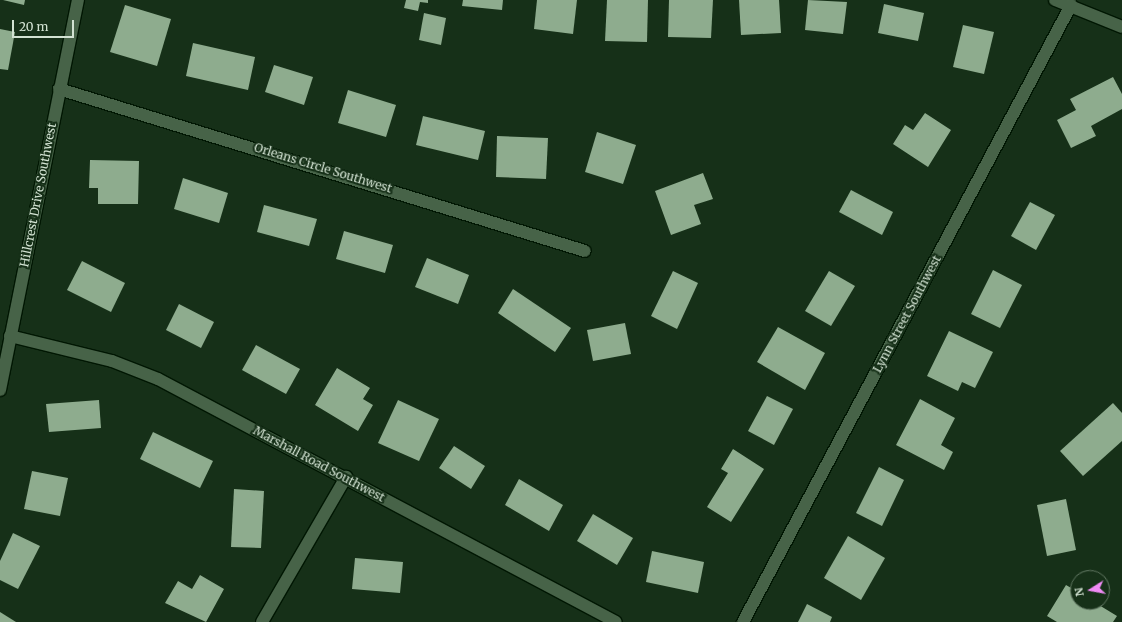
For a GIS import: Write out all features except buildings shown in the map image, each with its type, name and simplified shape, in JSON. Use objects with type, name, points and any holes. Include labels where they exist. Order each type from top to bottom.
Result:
[{"type":"street","name":"Hillcrest Drive Southwest","points":[[0,390],[78,0]]},
{"type":"street","points":[[1055,0],[1071,5],[1122,28]]},
{"type":"street","name":"Lynn Street Southwest","points":[[743,622],[1071,5]]},
{"type":"street","name":"Orleans Circle Southwest","points":[[59,89],[585,251]]},
{"type":"street","name":"Marshall Road Southwest","points":[[10,336],[112,361],[158,379],[613,621]]},
{"type":"street","points":[[262,622],[346,478]]}]
